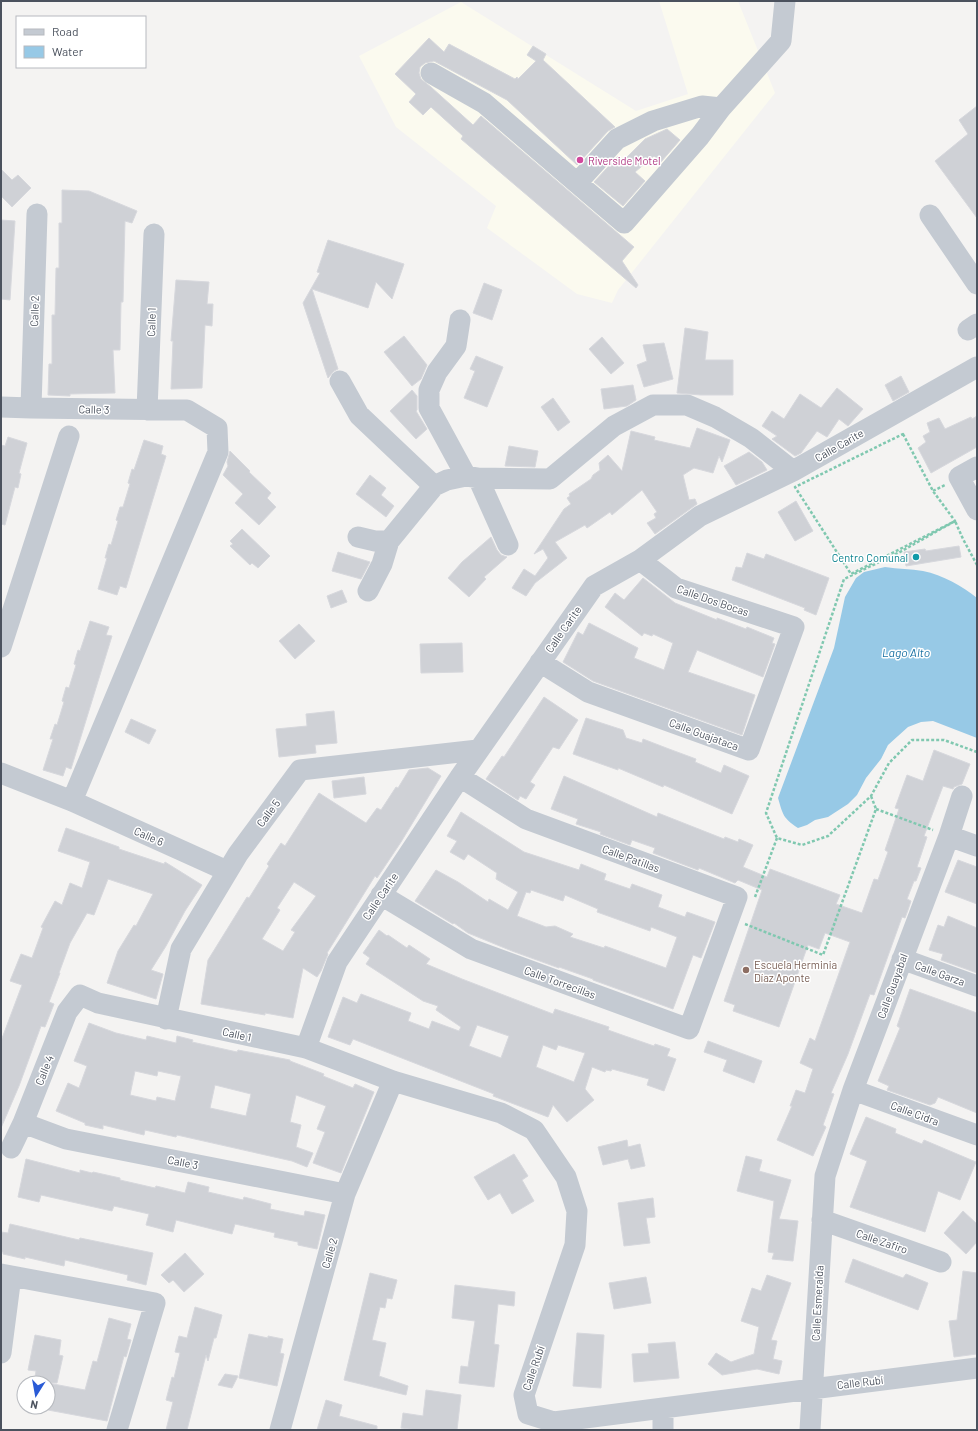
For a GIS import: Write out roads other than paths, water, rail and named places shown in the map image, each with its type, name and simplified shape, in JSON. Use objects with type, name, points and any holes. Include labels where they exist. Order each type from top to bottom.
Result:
[{"type":"street","points":[[431,73],[484,103],[624,223],[700,136],[721,108],[782,41],[785,1]]},
{"type":"street","points":[[577,183],[617,139],[653,121],[702,106],[721,108]]},
{"type":"street","name":"Calle 2","points":[[31,408],[37,214]]},
{"type":"street","points":[[930,216],[977,284]]},
{"type":"street","name":"Calle 1","points":[[147,410],[154,234]]},
{"type":"street","points":[[460,320],[456,346],[437,372],[429,390],[429,408],[472,477],[508,545]]},
{"type":"street","name":"Calle Carite","points":[[306,1048],[337,962],[478,750],[594,586],[640,560],[700,516],[794,471],[977,367]]},
{"type":"street","points":[[340,381],[358,415],[434,486]]},
{"type":"street","points":[[368,591],[382,564],[389,541],[434,486],[447,480],[472,477],[550,480],[614,426],[653,405],[687,405],[716,417],[751,438],[794,471]]},
{"type":"street","name":"Calle 3","points":[[1,407],[187,410],[217,428],[218,452],[72,801]]},
{"type":"street","points":[[1,648],[69,436]]},
{"type":"street","points":[[977,467],[959,477],[977,510]]},
{"type":"street","points":[[358,537],[375,541],[389,541]]},
{"type":"street","name":"Calle Dos Bocas","points":[[640,560],[676,588],[794,627]]},
{"type":"street","name":"Calle Guajataca","points":[[540,662],[588,692],[749,750],[794,627]]},
{"type":"street","name":"Calle 5","points":[[166,1019],[181,948],[238,854],[300,770],[478,750]]},
{"type":"street","name":"Calle 6","points":[[1,773],[72,801],[227,871]]},
{"type":"street","name":"Calle Patillas","points":[[460,777],[526,819],[737,897],[711,970]]},
{"type":"street","name":"Calle Guayabal","points":[[824,1176],[853,1090],[949,836],[962,796]]},
{"type":"street","points":[[949,836],[977,846]]},
{"type":"street","name":"Calle Torrecillas","points":[[381,895],[471,949],[689,1029],[711,970]]},
{"type":"street","name":"Calle Garza","points":[[902,959],[977,986]]},
{"type":"street","name":"Calle 1","points":[[80,995],[98,1003],[166,1019],[306,1048],[393,1081]]},
{"type":"street","name":"Calle 4","points":[[11,1148],[23,1123],[68,1012],[80,995]]},
{"type":"street","name":"Calle 2","points":[[280,1430],[345,1194],[393,1081]]},
{"type":"street","name":"Calle Rubí","points":[[393,1081],[501,1113],[534,1130],[566,1177],[577,1211],[575,1245],[524,1395],[528,1414],[554,1422],[977,1368]]},
{"type":"street","name":"Calle Cidra","points":[[853,1090],[977,1135]]},
{"type":"street","name":"Calle 3","points":[[23,1123],[66,1139],[345,1194]]},
{"type":"street","name":"Calle Esmeralda","points":[[810,1430],[824,1176]]},
{"type":"street","name":"Calle Zafiro","points":[[822,1220],[941,1262]]},
{"type":"street","points":[[1,1353],[6,1275],[155,1303],[117,1430]]},
{"type":"street","points":[[662,1430],[663,1408]]},
{"type":"water","name":"Lago Alto","points":[[885,567],[923,571],[938,575],[959,585],[977,598],[977,738],[933,721],[921,722],[908,727],[888,745],[881,759],[866,778],[857,795],[848,804],[828,817],[815,820],[798,828],[784,816],[778,798],[834,648],[845,597],[856,578],[864,572]]},
{"type":"place","name":"Riverside Motel","points":[[580,160]]},
{"type":"place","name":"Centro Comunal","points":[[916,557]]},
{"type":"place","name":"Escuela Herminia Díaz Aponte","points":[[746,970]]}]
